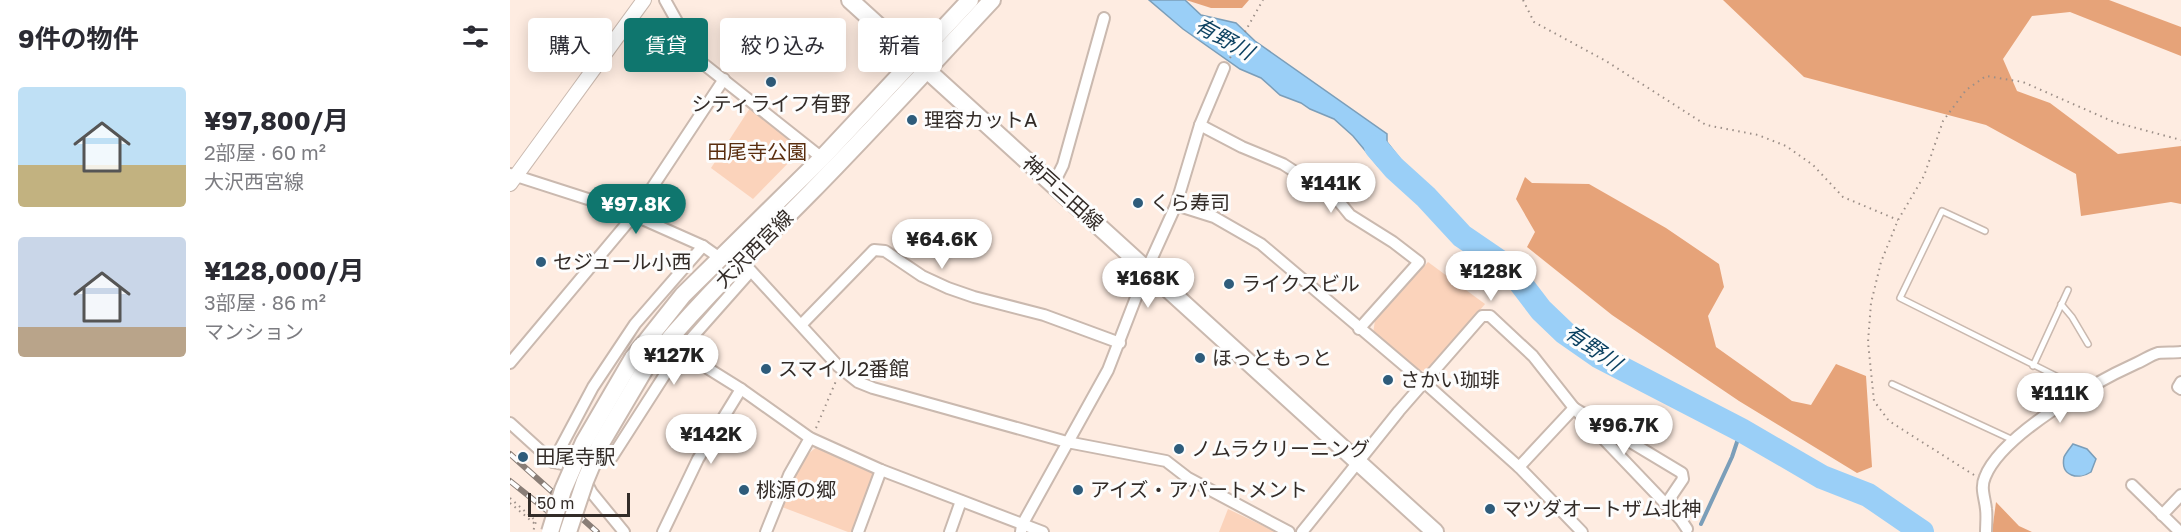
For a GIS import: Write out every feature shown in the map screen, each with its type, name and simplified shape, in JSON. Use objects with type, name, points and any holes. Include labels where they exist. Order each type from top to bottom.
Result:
[{"type":"main road","name":"神戸三田線","points":[[850,0],[870,18]]},
{"type":"main road","name":"大沢西宮線","points":[[942,37],[970,0]]},
{"type":"main road","name":"大沢西宮線","points":[[942,46],[992,0]]},
{"type":"main road","name":"大沢西宮線","points":[[550,532],[563,490],[584,442],[683,295],[822,158],[913,72]]},
{"type":"main road","name":"大沢西宮線","points":[[568,532],[600,445],[639,363],[695,309],[745,266],[915,72]]},
{"type":"main road","name":"神戸三田線","points":[[931,72],[1435,532]]},
{"type":"street","points":[[644,0],[512,178],[634,215],[703,246],[720,258]]},
{"type":"street","points":[[665,0],[694,52],[710,71],[724,79],[822,158]]},
{"type":"street","points":[[1053,185],[1063,165],[1104,18]]},
{"type":"street","points":[[1022,528],[1108,370],[1176,205],[1200,124],[1224,68]]},
{"type":"street","points":[[510,363],[634,215],[724,79]]},
{"type":"street","points":[[1200,124],[1242,147],[1283,164],[1337,199],[1350,215],[1422,258],[1359,329]]},
{"type":"street","points":[[1176,205],[1214,217],[1261,244],[1425,383],[1519,467],[1582,532]]},
{"type":"street","points":[[553,462],[593,387],[635,324],[703,246]]},
{"type":"street","points":[[802,324],[874,250],[885,251],[922,276],[948,288],[1044,315],[1119,343]]},
{"type":"street","points":[[510,423],[553,462],[582,468],[612,457],[680,351],[745,266],[802,324],[841,369],[858,382],[1067,442],[1166,461],[1188,478],[1289,532]]},
{"type":"street","points":[[1302,532],[1399,411],[1482,316],[1490,316],[1533,356],[1574,408],[1666,504],[1686,530],[1699,532]]},
{"type":"street","points":[[680,351],[741,389],[810,438],[1022,528],[1043,532]]},
{"type":"street","points":[[1986,532],[1983,481],[1995,459],[2014,441],[2085,390],[2157,353],[2181,352]]},
{"type":"street","points":[[2181,382],[2178,387],[2181,389]]},
{"type":"street","points":[[663,532],[698,459],[741,389]]},
{"type":"street","points":[[1574,408],[1682,473],[1683,479],[1666,504]]},
{"type":"street","points":[[1519,467],[1574,408]]},
{"type":"street","points":[[766,532],[789,475],[810,438]]},
{"type":"street","points":[[1618,455],[1627,441]]},
{"type":"street","points":[[582,468],[586,484],[624,532]]},
{"type":"street","points":[[858,532],[881,470]]},
{"type":"street","points":[[2132,485],[2180,532]]},
{"type":"street","points":[[2162,515],[2181,495]]},
{"type":"street","points":[[950,532],[961,501]]},
{"type":"lane","points":[[1986,231],[1942,211],[1900,298],[2085,390]]},
{"type":"lane","points":[[2033,366],[2068,290]]},
{"type":"lane","points":[[2061,304],[2072,317],[2088,345]]},
{"type":"lane","points":[[1892,384],[2014,441]]},
{"type":"path","points":[[1224,68],[1263,0]]},
{"type":"path","points":[[1522,0],[1534,22],[1606,61],[1706,125],[1758,135],[1786,146],[1813,165],[1843,197],[1898,220]]},
{"type":"path","points":[[1983,481],[1889,421],[1874,401],[1869,370],[1868,342],[1871,303],[1881,262],[1898,220],[1924,176],[1942,121],[1966,90],[1986,76],[2023,82],[2114,122],[2181,140]]},
{"type":"path","points":[[810,438],[841,369]]},
{"type":"path","points":[[510,498],[536,521],[533,532]]},
{"type":"path","points":[[510,503],[535,524]]},
{"type":"green space","name":"田尾寺公園","points":[[750,108],[802,149],[753,199],[711,168]]},
{"type":"green space","points":[[1428,262],[1485,304],[1430,370],[1418,371],[1373,334],[1375,320]]},
{"type":"green space","points":[[817,447],[869,469],[874,476],[852,532],[782,507],[804,459]]},
{"type":"green space","points":[[1228,509],[1276,532],[1219,532]]},
{"type":"shaded area","points":[[1186,0],[1249,0],[1242,8],[1211,8]]},
{"type":"shaded area","points":[[1723,0],[2109,0],[2181,27],[2181,56],[2070,12],[2032,16],[2003,59],[2017,91],[2050,103],[2118,154],[2181,146],[2181,204],[2171,202],[2081,216],[2076,174],[1986,125],[1804,77]]},
{"type":"shaded area","points":[[1525,177],[1532,183],[1589,184],[1666,228],[1719,264],[1724,287],[1708,316],[1716,347],[1792,401],[1811,405],[1836,364],[1866,376],[1872,467],[1857,473],[1739,401],[1612,315],[1527,247],[1535,232],[1516,199]]},
{"type":"shaded area","points":[[1996,502],[2019,526],[2032,532],[1992,532]]},
{"type":"water","points":[[1149,0],[1185,0],[1201,15],[1236,23],[1255,41],[1387,134],[1387,142],[1404,164],[1392,177],[1378,166],[1353,136],[1334,119],[1280,95],[1261,78],[1240,69],[1183,29]]},
{"type":"water","points":[[2073,444],[2087,449],[2096,459],[2091,472],[2076,476],[2065,469],[2064,457]]},
{"type":"waterway","name":"有野川","points":[[1376,147],[1462,236],[1509,268],[1541,310],[1565,333],[1598,356],[1741,430],[1822,477],[1868,495],[1922,532]]},
{"type":"waterway","points":[[1701,524],[1732,457],[1741,430]]},
{"type":"railway","points":[[510,454],[597,532]]},
{"type":"railway","points":[[510,481],[574,532]]},
{"type":"place","name":"シティライフ有野","points":[[771,82]]},
{"type":"place","name":"理容カットA","points":[[912,120]]},
{"type":"place","name":"くら寿司","points":[[1138,203]]},
{"type":"place","name":"セジュール小西","points":[[541,262]]},
{"type":"place","name":"ライクスビル","points":[[1229,284]]},
{"type":"place","name":"ほっともっと","points":[[1200,358]]},
{"type":"place","name":"スマイル2番館","points":[[766,369]]},
{"type":"place","name":"さかい珈琲","points":[[1388,380]]},
{"type":"place","name":"ノムラクリーニング","points":[[1179,449]]},
{"type":"place","name":"田尾寺駅","points":[[523,457]]},
{"type":"place","name":"桃源の郷","points":[[744,490]]},
{"type":"place","name":"アイズ・アパートメント","points":[[1078,490]]},
{"type":"place","name":"マツダオートザム北神","points":[[1490,509]]}]
